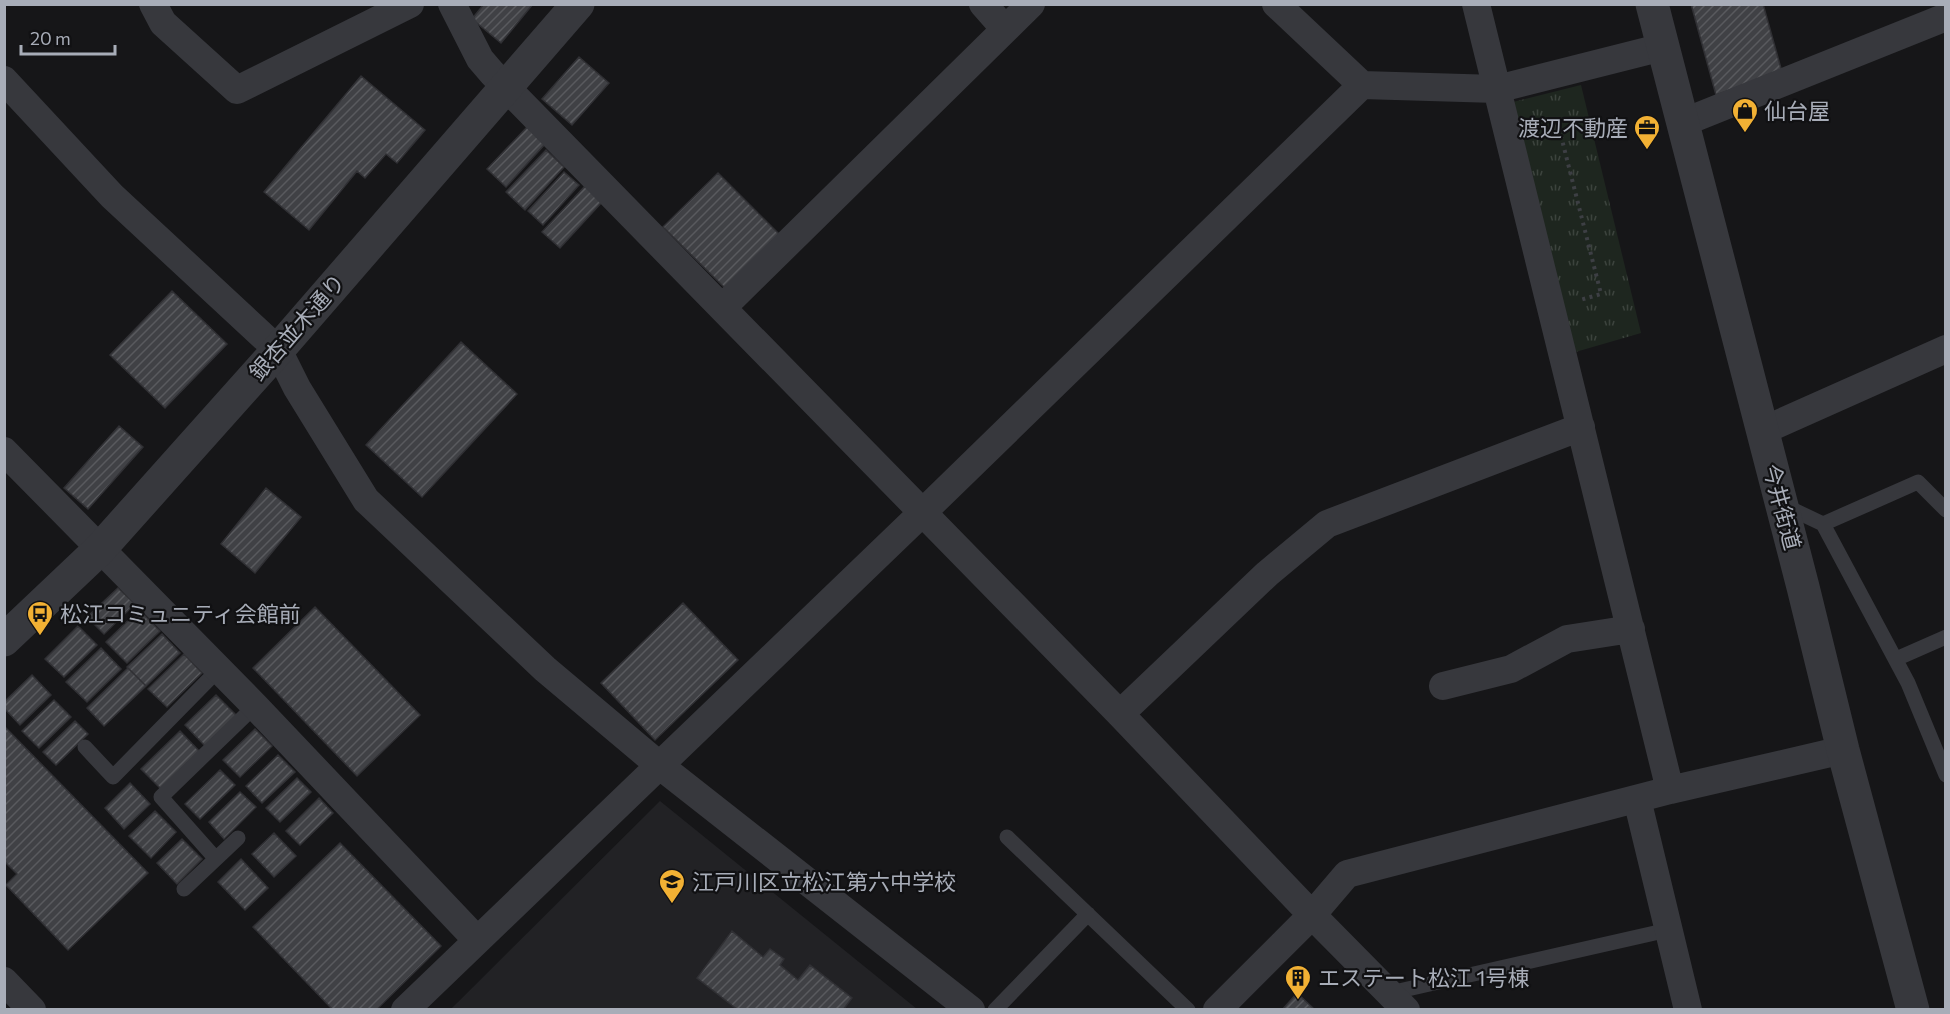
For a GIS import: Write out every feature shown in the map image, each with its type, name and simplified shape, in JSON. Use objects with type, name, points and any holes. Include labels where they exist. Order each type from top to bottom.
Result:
[{"type":"street","points":[[153,4],[163,23],[237,90],[410,4]]},
{"type":"street","points":[[452,4],[480,59],[506,87],[1398,1001]]},
{"type":"street","name":"銀杏並木通り","points":[[4,640],[100,549],[278,350],[578,4]]},
{"type":"street","points":[[983,4],[1005,29]]},
{"type":"street","points":[[723,307],[1031,4]]},
{"type":"street","points":[[1276,4],[1362,85],[1497,89],[1663,47]]},
{"type":"street","points":[[1476,4],[1670,790]]},
{"type":"street","name":"今井街道","points":[[1652,4],[1843,750],[1913,1010]]},
{"type":"street","points":[[1682,123],[1946,17]]},
{"type":"street","points":[[4,80],[112,196],[278,350],[297,388],[366,500],[545,669],[659,765],[971,1010]]},
{"type":"street","points":[[405,1010],[922,513],[1362,85]]},
{"type":"street","points":[[1762,431],[1946,349]]},
{"type":"street","points":[[1120,714],[1267,574],[1327,524],[1581,427]]},
{"type":"street","points":[[4,451],[255,706],[477,940]]},
{"type":"street","points":[[1443,686],[1511,669],[1568,639],[1631,629]]},
{"type":"street","points":[[1217,1010],[1312,915],[1347,874],[1670,790],[1843,750]]},
{"type":"street","points":[[1637,799],[1688,1010]]},
{"type":"street","points":[[4,981],[32,1010]]},
{"type":"lane","points":[[1823,524],[1918,482],[1946,510]]},
{"type":"lane","points":[[1780,503],[1823,524],[1908,683],[1946,775]]},
{"type":"lane","points":[[1896,659],[1946,637]]},
{"type":"lane","points":[[85,747],[113,777],[219,669]]},
{"type":"lane","points":[[216,859],[161,797],[255,706]]},
{"type":"lane","points":[[1007,837],[1188,1010]]},
{"type":"lane","points":[[184,889],[238,838]]},
{"type":"lane","points":[[995,1010],[1088,914]]},
{"type":"lane","points":[[1398,1001],[1668,930]]},
{"type":"path","points":[[1509,131],[1557,120],[1601,294],[1551,308]]},
{"type":"shaded area","name":"江戸川区立松江第六中学校","points":[[660,801],[917,1009],[450,1010]]},
{"type":"green space","points":[[1581,85],[1641,333],[1572,353],[1513,102]]},
{"type":"building","points":[[484,4],[533,4],[501,43],[472,19]]},
{"type":"building","points":[[1691,4],[1763,4],[1782,72],[1716,95]]},
{"type":"building","points":[[579,57],[609,83],[572,125],[542,99]]},
{"type":"building","points":[[361,76],[425,130],[397,163],[386,154],[365,178],[357,171],[309,230],[264,192]]},
{"type":"building","points":[[528,126],[546,143],[506,187],[487,169]]},
{"type":"building","points":[[546,150],[564,167],[525,210],[506,192]]},
{"type":"building","points":[[564,172],[579,185],[543,225],[528,211]]},
{"type":"building","points":[[718,173],[781,236],[727,290],[663,227]]},
{"type":"building","points":[[585,186],[602,202],[560,248],[542,232]]},
{"type":"building","points":[[172,291],[227,344],[165,408],[110,355]]},
{"type":"building","points":[[461,342],[517,394],[422,497],[366,445]]},
{"type":"building","points":[[119,426],[143,447],[88,509],[64,488]]},
{"type":"building","points":[[266,488],[301,517],[255,573],[221,544]]},
{"type":"building","points":[[118,588],[135,604],[104,634],[87,617]]},
{"type":"building","points":[[683,603],[738,660],[655,740],[601,683]]},
{"type":"building","points":[[315,607],[420,715],[357,776],[253,668]]},
{"type":"building","points":[[139,610],[160,631],[127,663],[106,642]]},
{"type":"building","points":[[78,626],[97,645],[64,677],[45,659]]},
{"type":"building","points":[[162,634],[180,653],[146,686],[127,667]]},
{"type":"building","points":[[101,648],[121,669],[87,702],[66,682]]},
{"type":"building","points":[[184,654],[202,673],[167,707],[148,689]]},
{"type":"building","points":[[128,668],[146,686],[104,726],[87,708]]},
{"type":"building","points":[[32,675],[51,695],[20,725],[4,708],[4,702]]},
{"type":"building","points":[[216,695],[237,716],[205,746],[185,725]]},
{"type":"building","points":[[54,700],[71,717],[39,748],[22,731]]},
{"type":"building","points":[[75,721],[88,734],[56,765],[43,752]]},
{"type":"building","points":[[4,726],[148,873],[68,950],[6,885],[17,874],[4,861]]},
{"type":"building","points":[[255,729],[272,746],[240,777],[223,760]]},
{"type":"building","points":[[180,731],[201,753],[162,790],[141,769]]},
{"type":"building","points":[[278,755],[295,772],[262,803],[246,786]]},
{"type":"building","points":[[220,770],[235,785],[200,819],[185,804]]},
{"type":"building","points":[[297,778],[311,792],[280,822],[266,808]]},
{"type":"building","points":[[130,783],[150,804],[124,829],[105,808]]},
{"type":"building","points":[[240,792],[256,807],[224,839],[209,822]]},
{"type":"building","points":[[319,798],[333,813],[300,845],[286,831]]},
{"type":"building","points":[[155,811],[176,832],[151,858],[129,836]]},
{"type":"building","points":[[274,833],[296,856],[274,877],[252,854]]},
{"type":"building","points":[[182,839],[202,859],[177,884],[157,863]]},
{"type":"building","points":[[340,843],[441,946],[376,1010],[333,1010],[253,927]]},
{"type":"building","points":[[241,859],[268,888],[245,910],[218,882]]},
{"type":"building","points":[[732,931],[763,957],[770,949],[784,959],[780,965],[798,980],[810,965],[852,998],[843,1010],[738,1010],[697,978]]},
{"type":"building","name":"エステート松江 1号棟","points":[[1297,993],[1315,1010],[1282,1010]]},
{"type":"place","name":"仙台屋","points":[[1745,134]]},
{"type":"place","name":"渡辺不動産","points":[[1647,151]]},
{"type":"place","name":"松江コミュニティ会館前","points":[[40,637]]},
{"type":"place","name":"江戸川区立松江第六中学校","points":[[672,905]]},
{"type":"place","name":"エステート松江 1号棟","points":[[1298,1001]]}]
